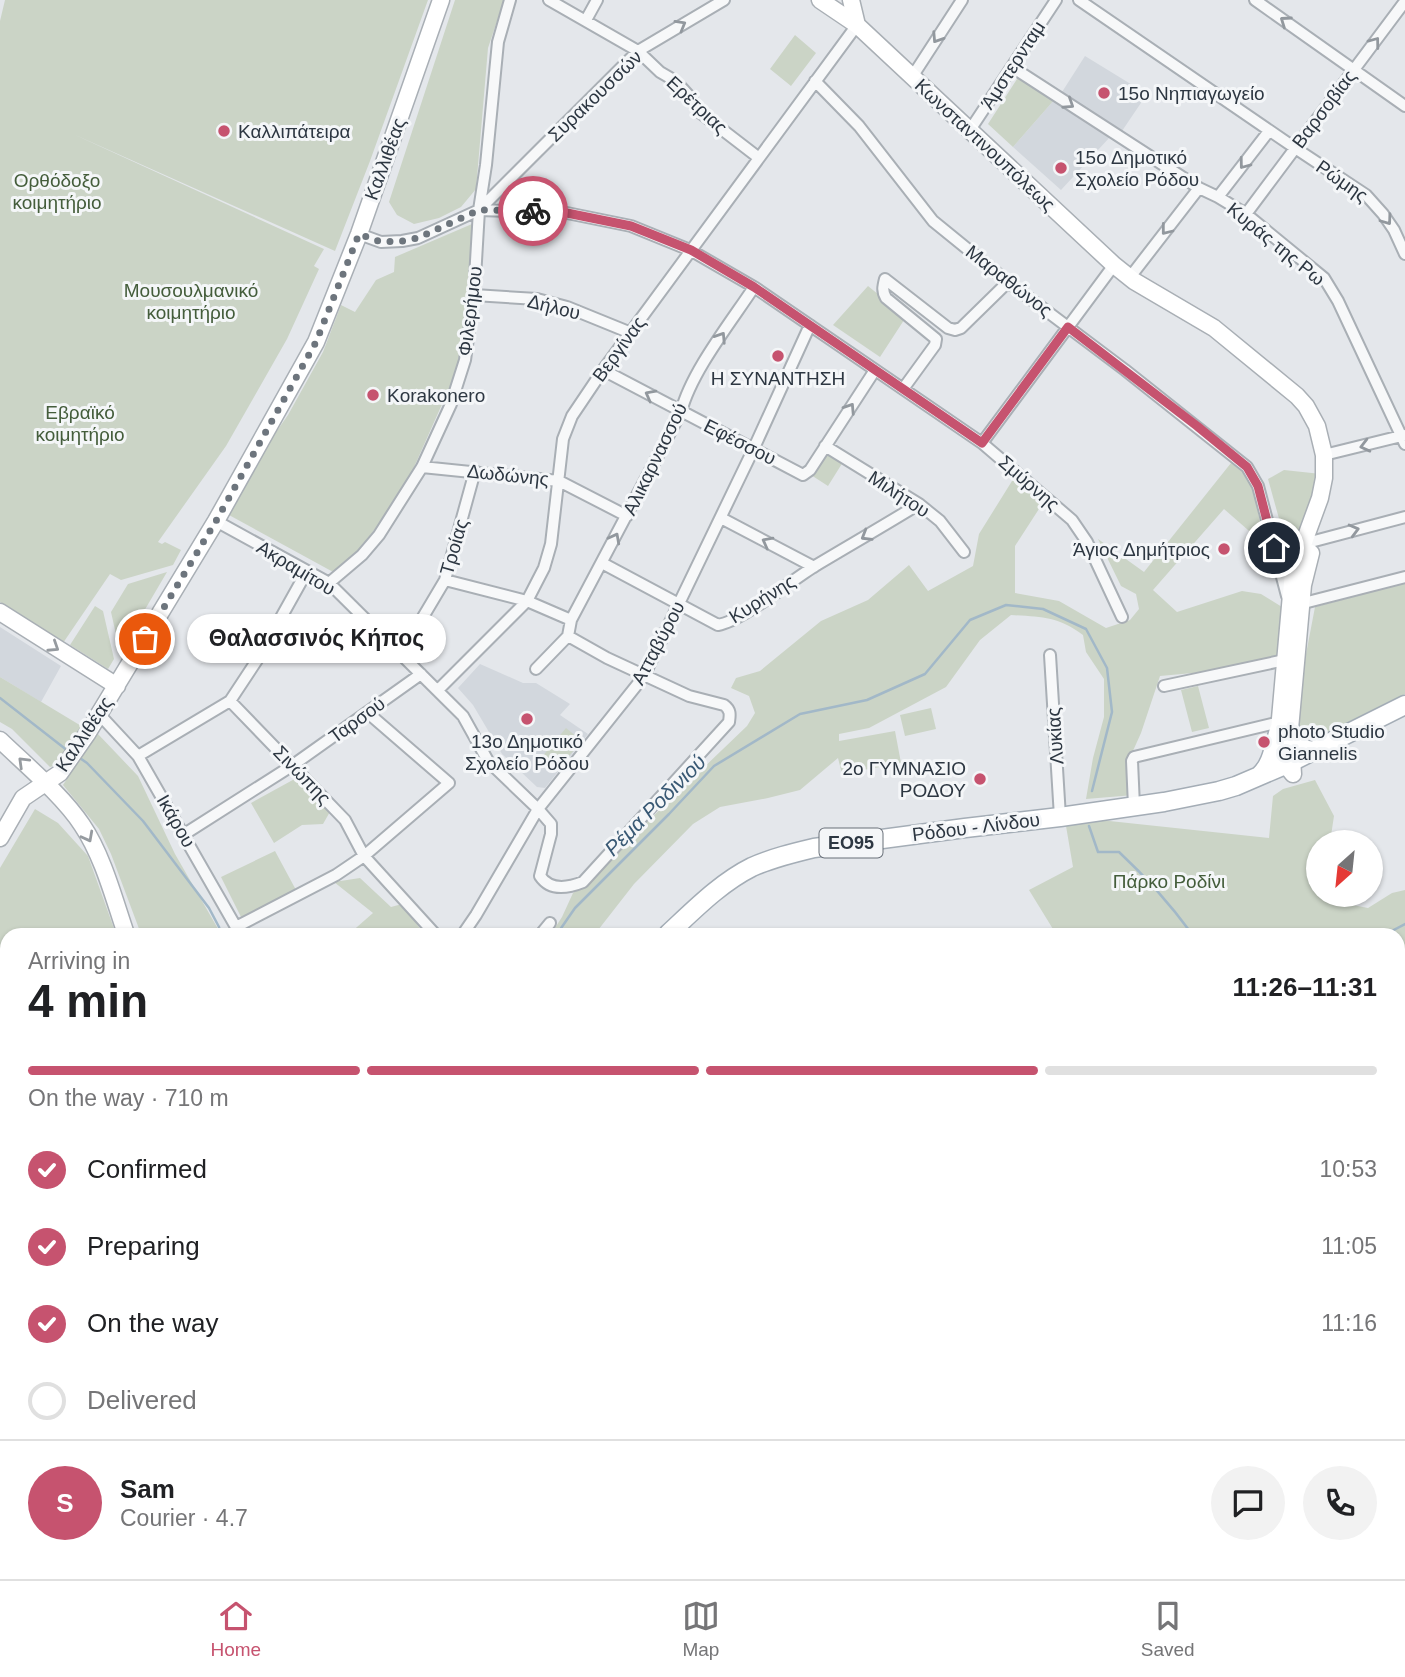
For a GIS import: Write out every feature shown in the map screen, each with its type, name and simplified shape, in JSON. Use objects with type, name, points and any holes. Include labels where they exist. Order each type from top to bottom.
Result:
[{"type":"main road","name":"Καλλιθέας","points":[[1,837],[23,798],[60,774],[87,734],[112,684],[216,521],[316,342],[359,234],[442,0]]},
{"type":"main road","name":"Κωνσταντινουπόλεως","points":[[820,0],[856,25],[1114,265],[1134,281],[1214,328],[1297,396],[1313,416],[1328,454]]},
{"type":"main road","points":[[851,0],[856,25]]},
{"type":"main road","name":"Κωνσταντινουπόλεως","points":[[1114,265],[1134,272],[1211,317],[1306,394],[1315,406],[1322,421],[1328,454],[1309,542],[1293,572],[1296,599]]},
{"type":"main road","points":[[1290,767],[1283,727],[1285,660],[1296,599]]},
{"type":"main road","points":[[1259,776],[1269,763],[1283,727],[1296,599]]},
{"type":"main road","points":[[0,612],[112,684]]},
{"type":"main road","name":"Ρόδου - Λίνδου","points":[[1060,817],[1126,818],[1166,813],[1240,796],[1314,751],[1405,705]]},
{"type":"main road","name":"Ρόδου - Λίνδου","points":[[675,928],[737,876],[752,867],[791,853],[951,829],[1164,802],[1219,791],[1290,767],[1405,718]]},
{"type":"main road","points":[[1283,727],[1300,746],[1314,751]]},
{"type":"main road","points":[[0,740],[46,784],[74,815],[91,840],[125,928]]},
{"type":"street","name":"Φιλερήμου","points":[[329,583],[362,555],[379,535],[422,467],[451,404],[465,360],[474,295],[479,210],[498,42],[510,0]]},
{"type":"street","name":"Ερέτριας","points":[[550,0],[638,51],[681,87],[698,111],[758,158]]},
{"type":"street","points":[[586,20],[597,0]]},
{"type":"street","name":"Συρακουσσών","points":[[479,210],[638,51],[724,0]]},
{"type":"street","points":[[912,77],[962,0]]},
{"type":"street","name":"Άμστερνταμ","points":[[970,131],[1056,0]]},
{"type":"street","name":"Ρώμης","points":[[1079,0],[1366,195],[1394,230],[1405,254]]},
{"type":"street","points":[[1255,0],[1405,106]]},
{"type":"street","name":"Βαρσοβίας","points":[[1246,214],[1402,3]]},
{"type":"street","name":"Βεργίνας","points":[[438,690],[527,601],[544,568],[551,544],[563,439],[572,416],[856,25]]},
{"type":"street","name":"Κυράς της Ρω","points":[[1012,67],[1199,188],[1246,214],[1324,278],[1338,301],[1404,438]]},
{"type":"street","name":"Μαραθώνος","points":[[815,81],[859,126],[933,220],[1008,282],[1185,416],[1247,467],[1258,486],[1274,548],[1296,599]]},
{"type":"street","points":[[1218,197],[1269,131]]},
{"type":"street","points":[[1134,272],[1199,188]]},
{"type":"street","points":[[359,234],[381,242],[418,238],[479,210]]},
{"type":"street","name":"Σμύρνης","points":[[479,210],[567,213],[631,226],[691,250],[754,287],[982,443],[1072,520],[1087,542],[1122,617]]},
{"type":"street","points":[[982,443],[1114,265]]},
{"type":"street","points":[[903,389],[935,345],[936,339],[886,298],[883,293],[885,279],[948,328],[955,330],[961,328],[1008,282]]},
{"type":"street","name":"Αλικαρνασσού","points":[[568,636],[571,620],[681,412],[684,400],[702,366],[754,287]]},
{"type":"street","name":"Δήλου","points":[[474,295],[537,299],[567,307],[631,333]]},
{"type":"street","name":"Ατταβύρου","points":[[467,928],[538,809],[644,676],[810,325]]},
{"type":"street","name":"Εφέσσου","points":[[603,370],[803,475],[810,470],[825,446]]},
{"type":"street","points":[[825,446],[875,370]]},
{"type":"street","points":[[1328,454],[1404,438]]},
{"type":"street","name":"Μιλήτου","points":[[825,446],[940,521],[964,552]]},
{"type":"street","name":"Δωδώνης","points":[[422,467],[559,481],[627,516]]},
{"type":"street","name":"Τροίας","points":[[401,654],[445,580],[475,471]]},
{"type":"street","name":"Κυρήνης","points":[[602,563],[718,625],[726,624],[814,567],[919,505]]},
{"type":"street","points":[[1274,548],[1309,542],[1405,517]]},
{"type":"street","points":[[721,518],[814,567]]},
{"type":"street","name":"Ακραμίτου","points":[[216,521],[329,583],[463,716],[488,761],[538,809]]},
{"type":"street","points":[[138,756],[230,701],[259,657],[307,571]]},
{"type":"street","points":[[1296,599],[1405,577]]},
{"type":"street","points":[[445,580],[527,601],[571,620]]},
{"type":"street","points":[[536,669],[568,636],[689,696],[724,705],[729,709],[730,715],[729,722],[583,882],[570,887],[552,886],[545,883],[540,876],[551,824],[538,809]]},
{"type":"street","name":"Λυκίας","points":[[1050,655],[1060,817]]},
{"type":"street","points":[[1164,686],[1285,660]]},
{"type":"street","name":"Ταρσού","points":[[183,835],[293,765],[421,674]]},
{"type":"street","name":"Σινώπης","points":[[230,701],[345,820],[364,856],[430,928]]},
{"type":"street","points":[[245,928],[336,876],[364,856],[449,783],[368,712]]},
{"type":"street","name":"Ικάρου","points":[[99,714],[138,756],[238,928]]},
{"type":"street","points":[[1134,806],[1134,757],[1283,727]]},
{"type":"street","points":[[546,928],[550,923]]},
{"type":"shaded area","name":"15ο Νηπιαγωγείο","points":[[1085,56],[1147,94],[1122,131],[1062,92]]},
{"type":"shaded area","points":[[1055,99],[1110,137],[1061,190],[1013,147]]},
{"type":"shaded area","points":[[0,627],[61,666],[41,702],[0,677]]},
{"type":"shaded area","points":[[480,664],[523,683],[536,683],[570,704],[560,715],[588,734],[545,788],[537,787],[502,754],[473,705],[458,688]]},
{"type":"green space","points":[[5,0],[428,0],[335,251],[73,134],[324,249],[314,266],[319,269],[287,339],[226,446],[158,542],[165,542],[181,550],[173,565],[121,580],[110,574],[63,643],[0,602],[0,21]]},
{"type":"green space","points":[[455,0],[504,0],[488,48],[476,189],[461,207],[439,218],[414,224],[397,215],[389,202]]},
{"type":"green space","points":[[795,35],[816,53],[791,86],[770,69]]},
{"type":"green space","points":[[1019,76],[1055,99],[1013,147],[988,124]]},
{"type":"green space","name":"Korakonero","points":[[479,221],[455,375],[403,492],[359,550],[335,573],[229,515],[262,452],[288,415],[323,352],[341,305],[355,312],[376,280],[394,272],[395,257]]},
{"type":"green space","points":[[868,286],[906,317],[880,357],[833,325]]},
{"type":"green space","points":[[827,452],[843,462],[828,486],[811,475]]},
{"type":"green space","points":[[1231,463],[1252,479],[1261,528],[1256,537],[1224,509],[1153,590],[1177,612],[1242,591],[1261,594],[1282,607],[1279,665],[1160,676],[1132,753],[1134,795],[1086,799],[1104,717],[1104,679],[1086,652],[1083,635],[1057,621],[1011,615],[980,640],[946,687],[869,728],[839,734],[839,741],[895,731],[901,763],[842,774],[838,758],[800,790],[720,807],[693,824],[634,884],[600,928],[555,928],[573,893],[592,881],[649,820],[747,726],[755,713],[749,696],[731,688],[736,678],[760,671],[821,621],[868,600],[909,565],[928,591],[973,566],[979,534],[1017,473],[1048,495],[1015,546],[1015,593],[1059,601],[1106,628],[1130,620],[1139,609],[1136,594],[1121,586],[1098,539],[1144,572]]},
{"type":"green space","points":[[1284,470],[1321,474],[1303,537],[1285,540],[1268,479]]},
{"type":"green space","points":[[167,572],[120,652],[111,612],[128,584]]},
{"type":"green space","points":[[1405,583],[1405,694],[1326,736],[1305,735],[1294,717],[1315,607]]},
{"type":"green space","points":[[95,606],[103,611],[114,659],[108,669],[70,645]]},
{"type":"green space","points":[[0,677],[83,727],[59,764],[50,767],[12,729],[0,722]]},
{"type":"green space","points":[[1198,686],[1209,728],[1192,732],[1181,690]]},
{"type":"green space","points":[[931,708],[936,729],[905,736],[900,715]]},
{"type":"green space","points":[[566,728],[582,741],[556,771],[541,758]]},
{"type":"green space","points":[[97,733],[138,776],[175,854],[218,928],[139,928],[99,829],[63,785]]},
{"type":"green space","points":[[300,776],[331,810],[323,824],[302,825],[274,843],[251,803]]},
{"type":"green space","name":"Πάρκο Ροδίνι","points":[[1315,780],[1334,816],[1332,830],[1306,830],[1306,907],[1383,907],[1383,899],[1405,890],[1405,928],[1052,928],[1029,890],[1073,867],[1066,826],[1100,820],[1269,838],[1273,796],[1283,789]]},
{"type":"green space","points":[[35,809],[58,823],[88,856],[114,928],[0,928],[0,868]]},
{"type":"green space","points":[[275,851],[296,890],[242,919],[221,877]]},
{"type":"green space","points":[[360,878],[391,907],[402,904],[420,928],[356,928],[373,913],[334,882]]},
{"type":"waterway","name":"Ρέμα Ροδινιού","points":[[561,928],[575,908],[714,766],[800,714],[867,700],[925,674],[970,620],[1006,605],[1043,609],[1086,629],[1107,668],[1112,712],[1092,791]]},
{"type":"waterway","name":"Ρέμα Ροδινιού","points":[[0,698],[68,751]]},
{"type":"waterway","name":"Ρέμα Ροδινιού","points":[[77,756],[143,821],[209,908],[219,928]]},
{"type":"waterway","name":"Ρέμα Ροδινιού","points":[[1089,826],[1098,852],[1119,852],[1158,892],[1187,928]]},
{"type":"waterway","name":"Ρέμα Ροδινιού","points":[[1397,928],[1405,924]]},
{"type":"way so far","points":[[145,639],[216,521],[316,342],[359,234],[381,242],[402,241],[418,238],[479,210],[533,211]]},
{"type":"place","name":"15ο Νηπιαγωγείο","points":[[1104,93]]},
{"type":"place","name":"Καλλιπάτειρα","points":[[224,131]]},
{"type":"place","name":"15ο Δημοτικό Σχολείο Ρόδου","points":[[1061,168]]},
{"type":"place","name":"Η ΣΥΝΑΝΤΗΣΗ","points":[[778,356]]},
{"type":"place","name":"Korakonero","points":[[373,395]]},
{"type":"place","name":"Άγιος Δημήτριος","points":[[1224,549]]},
{"type":"place","name":"Θαλασσινός Κήπος","points":[[145,639]]},
{"type":"place","name":"13ο Δημοτικό Σχολείο Ρόδου","points":[[527,719]]},
{"type":"place","name":"photo Studio Giannelis","points":[[1264,742]]},
{"type":"place","name":"2ο ΓΥΜΝΑΣΙΟ ΡΟΔΟΥ","points":[[980,779]]},
{"type":"route","points":[[533,211],[567,213],[631,226],[691,250],[754,287],[982,443],[1068,327],[1247,467],[1258,486],[1274,548]]},
{"type":"park label","name":"Ορθόδοξο κοιμητήριο","points":[[57,191]]},
{"type":"park label","name":"Μουσουλμανικό κοιμητήριο","points":[[191,301]]},
{"type":"park label","name":"Εβραϊκό κοιμητήριο","points":[[80,423]]}]
